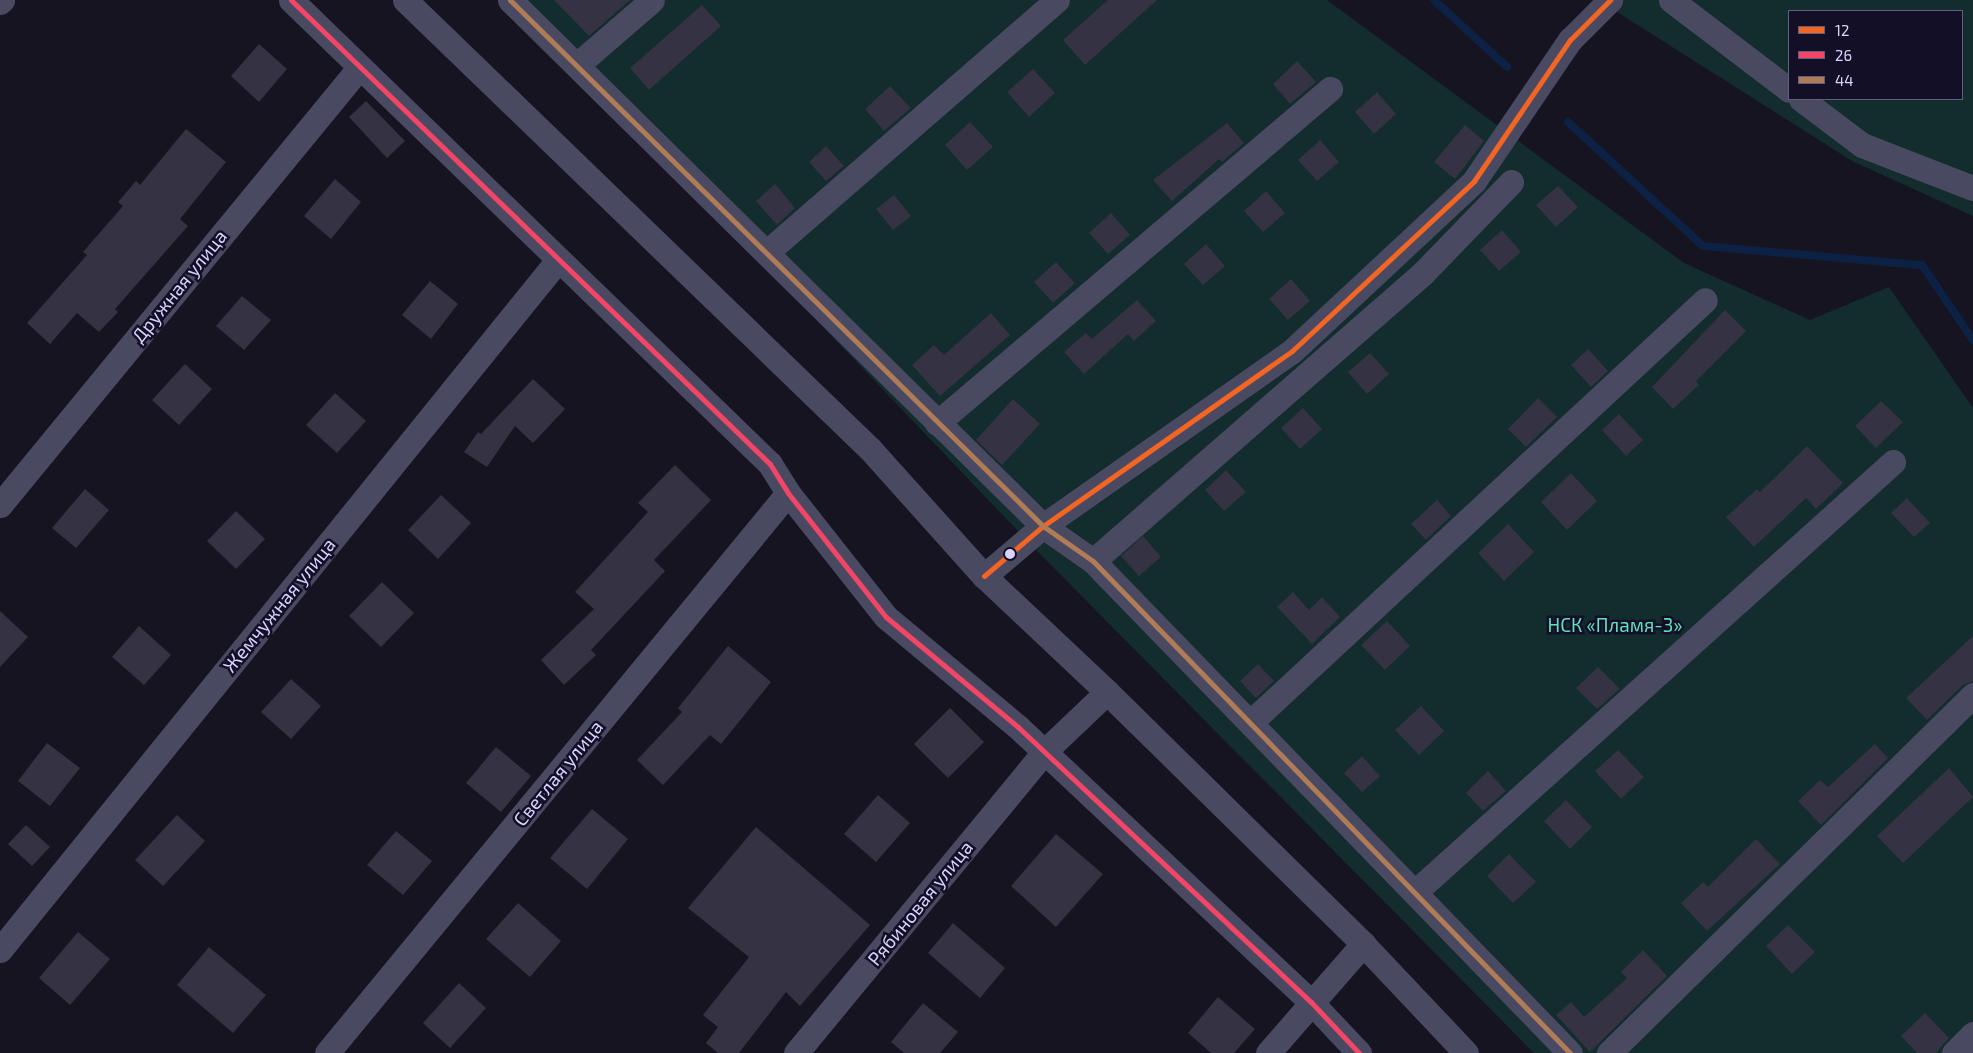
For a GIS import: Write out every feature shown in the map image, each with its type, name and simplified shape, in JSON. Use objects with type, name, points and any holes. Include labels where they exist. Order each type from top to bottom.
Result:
[{"type":"street","points":[[291,0],[359,68],[770,464],[788,493],[886,617],[1044,752],[1311,1002],[1359,1053]]},
{"type":"street","points":[[405,0],[870,449],[984,576],[1107,692],[1363,944],[1466,1053]]},
{"type":"street","points":[[510,0],[767,252],[937,424],[1043,526],[1093,560],[1252,722],[1570,1053]]},
{"type":"street","points":[[577,65],[652,0]]},
{"type":"street","points":[[767,252],[1057,0]]},
{"type":"street","points":[[984,576],[1043,526],[1306,337],[1474,181],[1570,40],[1610,0]]},
{"type":"street","points":[[1671,0],[1788,89]]},
{"type":"street","name":"Дружная улица","points":[[0,505],[359,68]]},
{"type":"street","points":[[937,424],[1330,89]]},
{"type":"street","points":[[1802,100],[1862,145],[1973,188]]},
{"type":"street","points":[[1093,560],[1422,274],[1511,182]]},
{"type":"street","name":"Жемчужная улица","points":[[0,950],[558,260]]},
{"type":"street","points":[[1252,722],[1705,300]]},
{"type":"street","points":[[1415,892],[1893,462]]},
{"type":"street","name":"Светлая улица","points":[[327,1053],[788,493]]},
{"type":"street","name":"Рябиновая улица","points":[[796,1053],[1044,752],[1107,692]]},
{"type":"street","points":[[1609,1053],[1973,695]]},
{"type":"street","points":[[1268,1053],[1363,944]]},
{"type":"street","points":[[1954,1053],[1973,1034]]},
{"type":"green space","name":"НСК «Пламя-3»","points":[[511,0],[1327,0],[1684,263],[1810,320],[1889,287],[1973,408],[1973,1053],[1534,1053],[1037,551]]},
{"type":"green space","points":[[1598,0],[1973,0],[1973,216],[1852,161]]},
{"type":"building","points":[[554,0],[630,0],[589,36]]},
{"type":"building","points":[[1108,0],[1157,0],[1085,65],[1063,40]]},
{"type":"building","points":[[702,5],[721,26],[649,90],[630,68]]},
{"type":"building","points":[[259,44],[287,69],[259,102],[231,76]]},
{"type":"building","points":[[1297,61],[1316,82],[1290,104],[1273,84]]},
{"type":"building","points":[[1033,69],[1055,93],[1029,117],[1007,92]]},
{"type":"building","points":[[890,86],[911,108],[884,131],[865,109]]},
{"type":"building","points":[[1377,92],[1396,114],[1374,134],[1355,112]]},
{"type":"building","points":[[366,101],[405,141],[387,158],[349,117]]},
{"type":"building","points":[[970,122],[993,147],[967,170],[945,145]]},
{"type":"building","points":[[1227,123],[1244,143],[1222,162],[1219,159],[1172,201],[1153,180]]},
{"type":"building","points":[[1465,125],[1484,141],[1455,179],[1434,162]]},
{"type":"building","points":[[186,129],[226,162],[180,219],[188,226],[115,309],[118,312],[99,332],[77,313],[50,344],[27,323],[87,255],[83,252],[123,206],[118,202],[136,181],[140,185]]},
{"type":"building","points":[[1320,140],[1339,162],[1317,181],[1298,160]]},
{"type":"building","points":[[826,146],[844,166],[826,181],[809,162]]},
{"type":"building","points":[[335,179],[361,202],[331,239],[304,216]]},
{"type":"building","points":[[775,184],[795,208],[777,225],[756,201]]},
{"type":"building","points":[[1558,186],[1578,207],[1556,227],[1536,205]]},
{"type":"building","points":[[1266,191],[1285,213],[1263,232],[1244,211]]},
{"type":"building","points":[[894,195],[911,216],[893,230],[876,209]]},
{"type":"building","points":[[1111,213],[1130,235],[1108,254],[1089,233]]},
{"type":"building","points":[[1502,230],[1521,252],[1499,271],[1480,250]]},
{"type":"building","points":[[1206,244],[1225,266],[1203,285],[1184,264]]},
{"type":"building","points":[[1056,262],[1075,283],[1053,303],[1034,282]]},
{"type":"building","points":[[1291,279],[1310,301],[1288,320],[1269,299]]},
{"type":"building","points":[[430,281],[458,304],[431,339],[402,315]]},
{"type":"building","points":[[242,296],[271,320],[244,350],[216,326]]},
{"type":"building","points":[[1137,300],[1156,321],[1134,341],[1128,334],[1084,374],[1064,352],[1086,333],[1092,339]]},
{"type":"building","points":[[1725,310],[1746,331],[1696,381],[1699,385],[1673,409],[1652,387]]},
{"type":"building","points":[[991,313],[1010,335],[940,396],[912,365],[934,345],[944,355]]},
{"type":"building","points":[[1588,349],[1608,371],[1591,387],[1571,365]]},
{"type":"building","points":[[1370,353],[1389,374],[1367,394],[1348,372]]},
{"type":"building","points":[[185,364],[212,389],[179,425],[152,400]]},
{"type":"building","points":[[533,379],[565,409],[533,443],[515,426],[487,467],[464,452],[478,432],[481,434]]},
{"type":"building","points":[[335,393],[366,421],[337,453],[306,425]]},
{"type":"building","points":[[1538,398],[1557,417],[1526,447],[1508,429]]},
{"type":"building","points":[[1013,399],[1040,424],[1002,465],[976,440]]},
{"type":"building","points":[[1881,401],[1903,422],[1876,448],[1855,426]]},
{"type":"building","points":[[1303,408],[1322,429],[1300,449],[1281,428]]},
{"type":"building","points":[[1619,414],[1643,440],[1626,456],[1602,430]]},
{"type":"building","points":[[1807,446],[1843,483],[1816,509],[1806,498],[1754,547],[1726,517],[1757,489],[1760,492]]},
{"type":"building","points":[[675,465],[711,500],[654,560],[665,571],[591,650],[596,655],[564,685],[541,660],[594,609],[575,592],[648,512],[638,503]]},
{"type":"building","points":[[1226,470],[1246,492],[1224,511],[1205,490]]},
{"type":"building","points":[[1571,473],[1597,501],[1567,530],[1541,502]]},
{"type":"building","points":[[85,489],[109,510],[76,548],[52,528]]},
{"type":"building","points":[[441,495],[471,523],[438,559],[408,530]]},
{"type":"building","points":[[1907,498],[1930,523],[1914,537],[1891,513]]},
{"type":"building","points":[[1437,500],[1451,516],[1426,540],[1411,524]]},
{"type":"building","points":[[236,511],[265,539],[236,569],[207,541]]},
{"type":"building","points":[[1508,524],[1534,552],[1504,581],[1478,553]]},
{"type":"building","points":[[1143,536],[1161,557],[1139,576],[1121,556]]},
{"type":"building","points":[[382,582],[414,613],[381,647],[349,616]]},
{"type":"building","points":[[1293,592],[1309,610],[1322,597],[1340,617],[1312,644],[1277,607]]},
{"type":"building","points":[[0,611],[28,637],[0,667]]},
{"type":"building","points":[[1387,621],[1410,646],[1385,670],[1361,645]]},
{"type":"building","points":[[139,626],[171,655],[144,685],[112,657]]},
{"type":"building","points":[[1973,636],[1973,681],[1963,685],[1927,720],[1906,698]]},
{"type":"building","points":[[728,646],[771,682],[721,744],[710,735],[663,785],[637,760],[682,712],[678,708]]},
{"type":"building","points":[[1258,664],[1274,681],[1256,698],[1240,681]]},
{"type":"building","points":[[1598,667],[1620,689],[1597,709],[1576,688]]},
{"type":"building","points":[[291,679],[321,706],[291,739],[261,712]]},
{"type":"building","points":[[1421,706],[1444,731],[1419,755],[1395,730]]},
{"type":"building","points":[[950,708],[984,742],[948,778],[914,744]]},
{"type":"building","points":[[47,743],[80,768],[50,806],[18,781]]},
{"type":"building","points":[[1875,744],[1888,758],[1821,825],[1798,801],[1820,780],[1828,787]]},
{"type":"building","points":[[496,747],[531,776],[501,812],[466,783]]},
{"type":"building","points":[[1618,750],[1644,777],[1621,799],[1595,771]]},
{"type":"building","points":[[1362,756],[1380,776],[1362,792],[1344,773]]},
{"type":"building","points":[[1949,768],[1973,797],[1903,863],[1877,836]]},
{"type":"building","points":[[1488,771],[1506,791],[1483,811],[1466,793]]},
{"type":"building","points":[[878,795],[910,823],[876,862],[844,834]]},
{"type":"building","points":[[1566,800],[1592,827],[1570,849],[1544,821]]},
{"type":"building","points":[[592,809],[628,839],[587,889],[550,858]]},
{"type":"building","points":[[177,815],[205,841],[163,886],[135,860]]},
{"type":"building","points":[[26,825],[50,847],[32,866],[8,844]]},
{"type":"building","points":[[756,827],[870,925],[800,1006],[786,992],[739,1053],[718,1053],[706,1043],[718,1027],[703,1015],[749,957],[688,908]]},
{"type":"building","points":[[396,831],[432,861],[403,895],[367,865]]},
{"type":"building","points":[[1056,834],[1103,874],[1056,927],[1011,886]]},
{"type":"building","points":[[1756,839],[1780,864],[1707,931],[1681,903],[1703,882],[1708,887]]},
{"type":"building","points":[[1509,854],[1536,882],[1513,903],[1487,876]]},
{"type":"building","points":[[518,903],[561,941],[530,977],[486,939]]},
{"type":"building","points":[[953,923],[1005,968],[980,998],[928,953]]},
{"type":"building","points":[[1788,925],[1815,952],[1792,974],[1766,946]]},
{"type":"building","points":[[78,932],[110,959],[70,1005],[39,978]]},
{"type":"building","points":[[209,947],[266,995],[233,1033],[177,985]]},
{"type":"building","points":[[1643,950],[1667,976],[1590,1052],[1556,1015],[1571,1002],[1584,1017],[1627,978],[1621,972]]},
{"type":"building","points":[[459,983],[486,1008],[450,1048],[423,1023]]},
{"type":"building","points":[[1218,997],[1255,1029],[1234,1053],[1211,1053],[1188,1033]]},
{"type":"building","points":[[923,1003],[958,1032],[940,1053],[904,1053],[891,1042]]},
{"type":"building","points":[[1925,1013],[1949,1038],[1936,1053],[1917,1053],[1901,1036]]},
{"type":"waterway","points":[[1434,0],[1507,67]]},
{"type":"waterway","points":[[1568,122],[1703,246],[1922,265],[1973,340]]},
{"type":"transit line","name":"26","points":[[291,0],[770,464],[788,493],[886,617],[1018,727],[1311,1002],[1359,1053]]},
{"type":"transit line","name":"44","points":[[510,0],[1043,526],[1093,561],[1570,1053]]},
{"type":"transit line","name":"12","points":[[984,576],[1043,526],[1292,351],[1474,181],[1570,40],[1610,0]]}]
